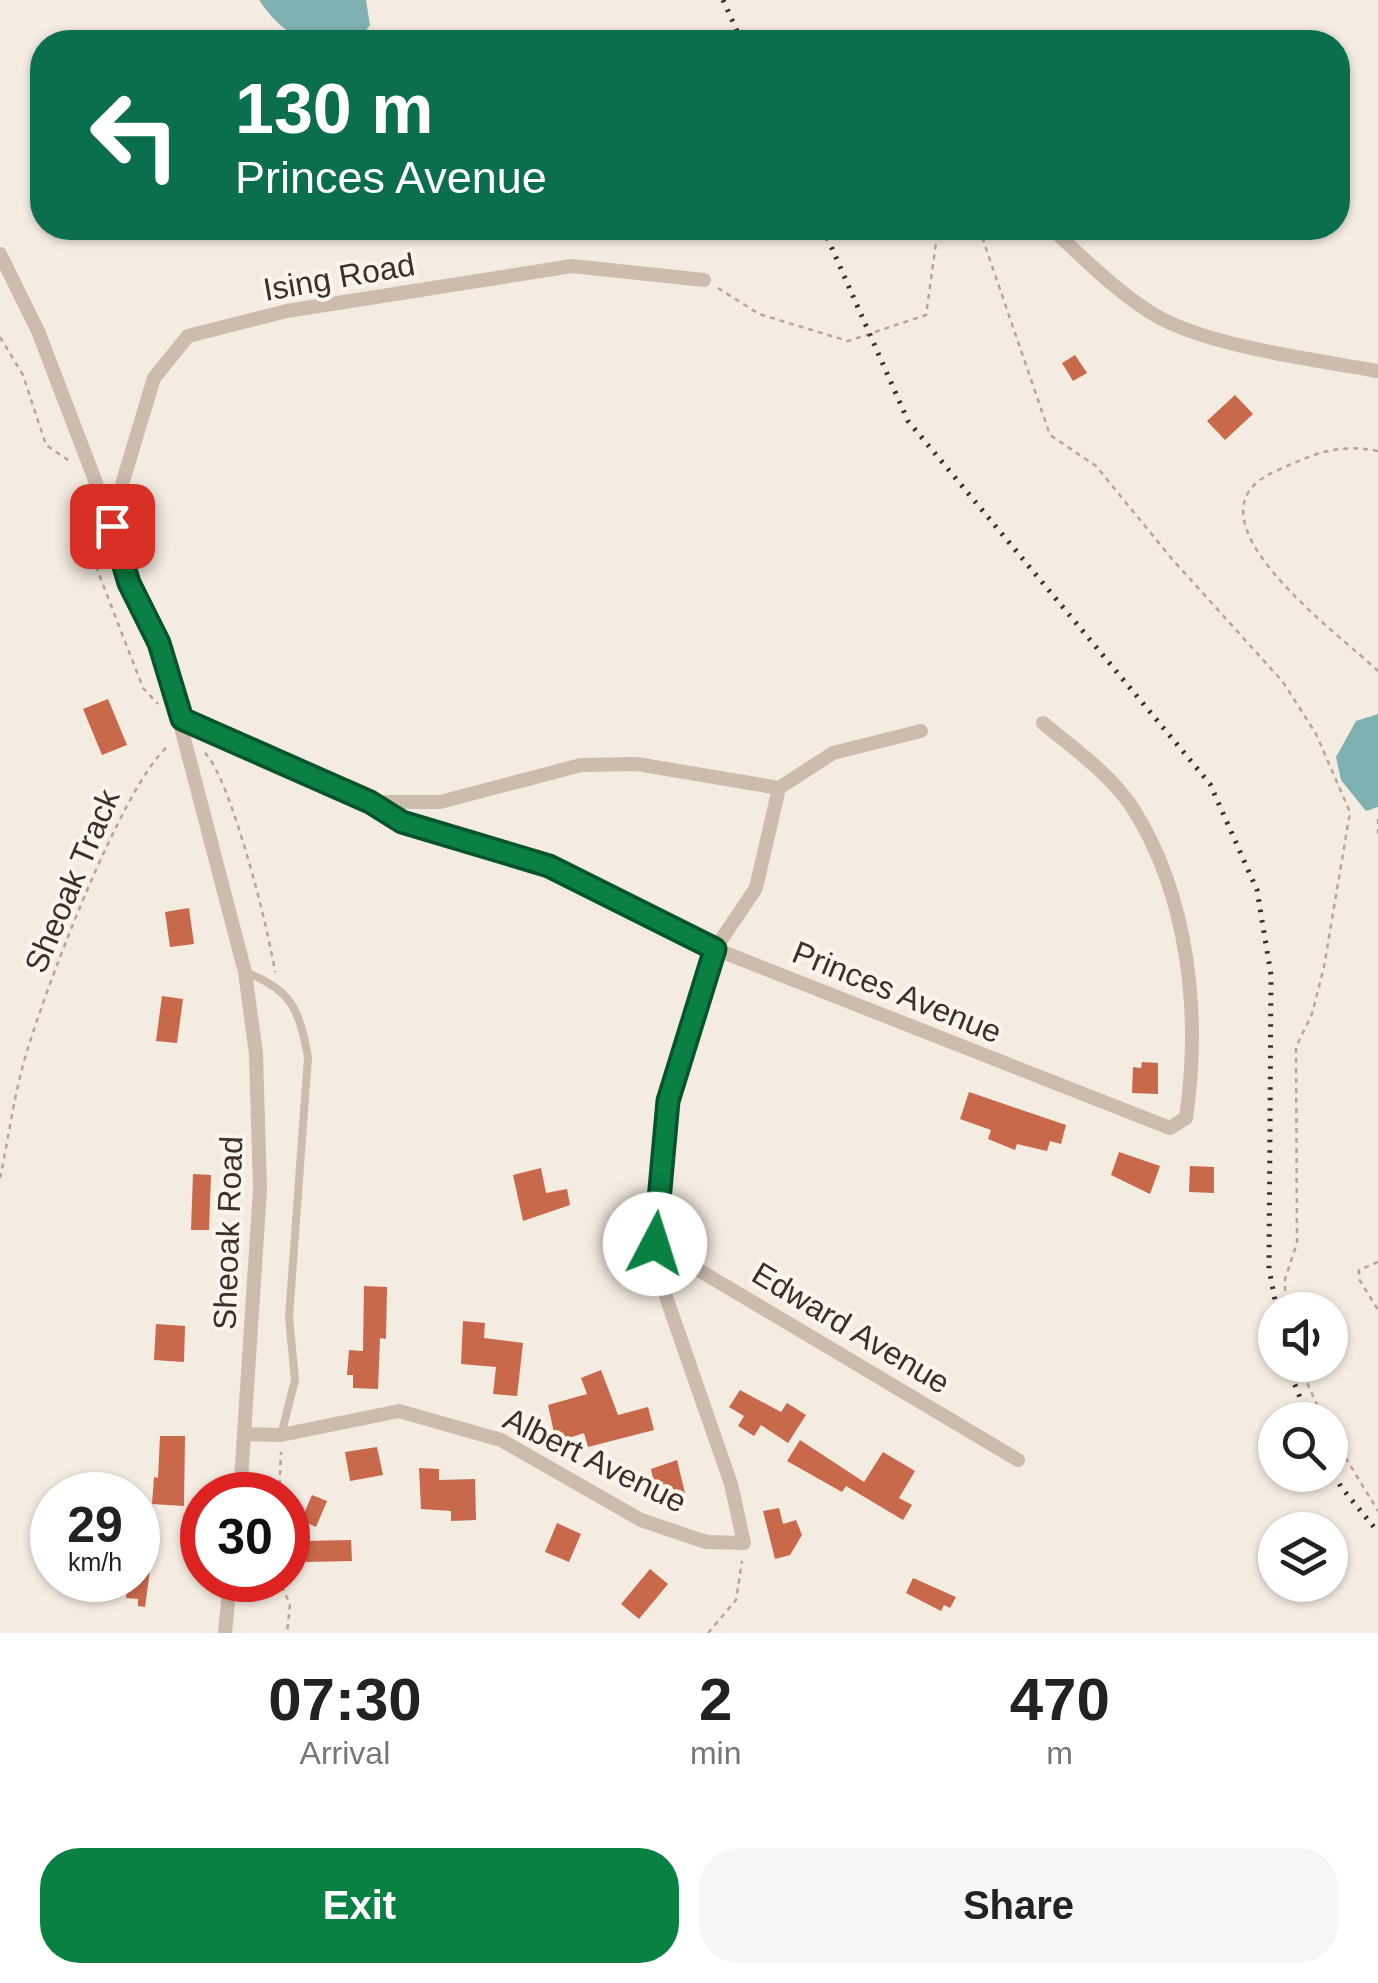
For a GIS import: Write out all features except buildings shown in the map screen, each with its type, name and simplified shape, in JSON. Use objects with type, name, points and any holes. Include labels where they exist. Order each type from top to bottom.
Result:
[{"type":"street","points":[[1064,240],[1165,320],[1271,352],[1378,371]]},
{"type":"street","name":"Sheoak Road","points":[[0,254],[38,331],[111,522],[129,583],[159,643],[245,972],[256,1054],[260,1188],[242,1472]]},
{"type":"street","name":"Ising Road","points":[[111,522],[154,378],[188,336],[287,311],[572,266],[704,280]]},
{"type":"street","name":"Princes Avenue","points":[[184,727],[370,802],[402,822],[549,866],[715,949],[1170,1128],[1186,1118],[1192,1070],[1184,939],[1166,873],[1130,805],[1043,722]]},
{"type":"street","points":[[370,802],[440,802],[581,765],[637,764],[779,788],[834,753],[921,731]]},
{"type":"street","points":[[744,1542],[731,1484],[663,1288],[655,1244],[668,1101],[715,949],[756,888],[779,788]]},
{"type":"street","name":"Edward Avenue","points":[[655,1244],[1018,1460]]},
{"type":"street","name":"Albert Avenue","points":[[246,1434],[281,1435],[399,1411],[501,1440],[641,1520],[706,1542],[744,1542]]},
{"type":"street","points":[[225,1633],[228,1602]]},
{"type":"lane","points":[[245,972],[276,984]]},
{"type":"lane","name":"Sheoak Road","points":[[276,984],[301,1020],[308,1057],[305,1150],[289,1317],[295,1380],[281,1435]]},
{"type":"path","points":[[704,280],[759,314],[848,341],[926,315],[936,240]]},
{"type":"path","points":[[983,240],[1050,435],[1096,466],[1172,560],[1283,682],[1316,734],[1350,812],[1324,967],[1296,1048],[1297,1242],[1285,1279],[1285,1292]]},
{"type":"path","points":[[0,337],[23,375],[46,445],[81,471]]},
{"type":"path","points":[[1378,451],[1337,448],[1267,475],[1245,496],[1243,511],[1253,548],[1270,573],[1378,670]]},
{"type":"path","points":[[83,490],[78,520],[104,594],[143,688],[161,706]]},
{"type":"path","points":[[184,727],[214,763],[258,900],[276,984]]},
{"type":"path","name":"Sheoak Track","points":[[0,1178],[24,1064],[104,856],[132,790],[184,727]]},
{"type":"path","points":[[1378,819],[1378,834]]},
{"type":"path","points":[[1378,1262],[1359,1270],[1359,1278],[1378,1310]]},
{"type":"path","points":[[280,1472],[281,1435]]},
{"type":"path","points":[[1348,1462],[1378,1511]]},
{"type":"path","points":[[708,1633],[736,1600],[744,1542]]},
{"type":"path","points":[[287,1633],[289,1602]]},
{"type":"water","points":[[259,0],[366,0],[370,25],[366,30],[287,30]]},
{"type":"water","points":[[1378,714],[1378,807],[1366,811],[1341,780],[1336,757],[1356,721]]},
{"type":"railway","points":[[723,0],[737,30]]},
{"type":"railway","points":[[828,240],[908,421],[1210,784],[1257,890],[1271,975],[1269,1269],[1273,1292]]},
{"type":"railway","points":[[1294,1382],[1302,1402]]},
{"type":"railway","points":[[1345,1492],[1378,1532]]},
{"type":"route","points":[[112,526],[129,583],[159,643],[182,719],[370,802],[402,822],[466,838],[549,866],[715,949],[668,1101],[655,1244]]}]
